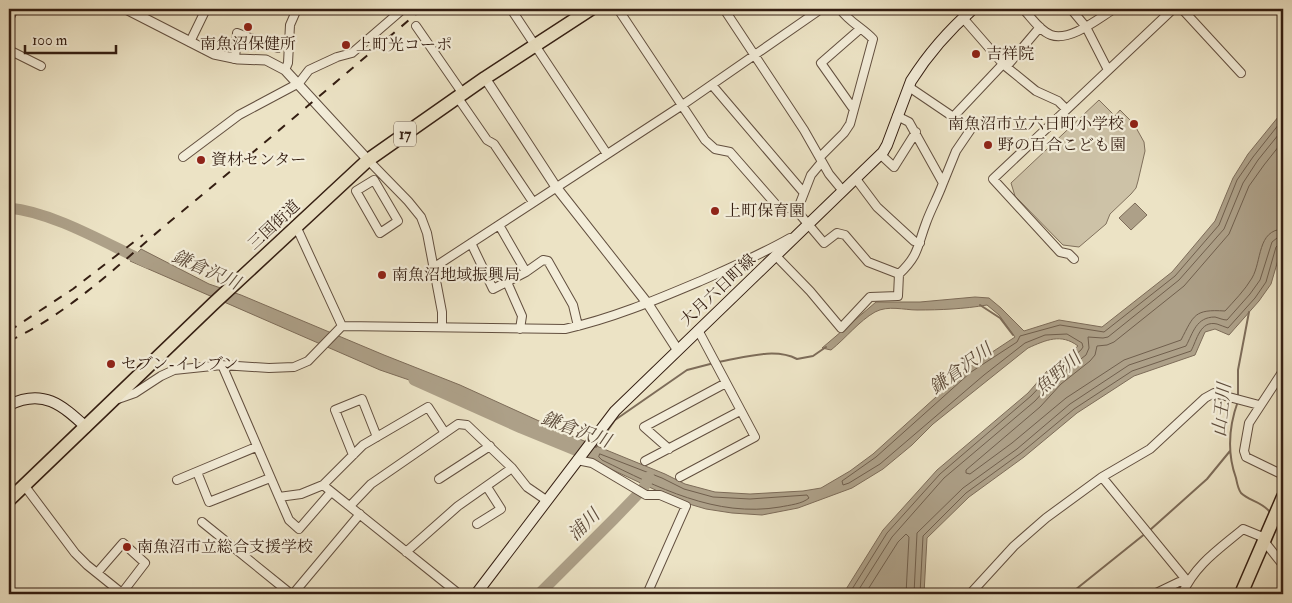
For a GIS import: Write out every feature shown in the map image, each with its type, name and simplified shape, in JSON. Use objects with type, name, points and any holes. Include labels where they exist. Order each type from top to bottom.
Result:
[{"type":"highway","name":"三国街道","points":[[9,500],[213,304],[368,160],[486,78],[591,9]]},
{"type":"highway","points":[[1241,594],[1283,497]]},
{"type":"main road","name":"大月六日町線","points":[[476,594],[615,411],[880,154],[887,145],[916,72],[945,35],[973,9]]},
{"type":"main road","points":[[9,405],[32,398],[51,401],[68,411],[86,427]]},
{"type":"street","points":[[9,19],[14,9]]},
{"type":"street","points":[[126,9],[214,54],[235,59],[266,60],[285,70],[298,83],[421,217],[427,233],[442,312],[442,327]]},
{"type":"street","points":[[190,42],[206,9]]},
{"type":"street","points":[[285,70],[288,63],[290,26],[297,9]]},
{"type":"street","points":[[183,157],[239,115],[298,83],[309,70],[337,57],[352,53],[403,9]]},
{"type":"street","points":[[511,9],[607,154]]},
{"type":"street","points":[[618,9],[705,140],[715,149],[730,152],[779,208],[790,208],[797,211],[824,243],[837,233],[845,235],[868,262],[899,274]]},
{"type":"street","points":[[724,9],[804,130],[821,160],[844,191]]},
{"type":"street","points":[[433,268],[681,106],[821,9]]},
{"type":"street","points":[[797,211],[812,175],[821,160],[850,124],[873,39],[846,17],[840,9]]},
{"type":"street","points":[[1023,9],[1040,27],[1052,35],[1070,35],[1114,9]]},
{"type":"street","points":[[1071,9],[1086,27],[1108,70]]},
{"type":"street","points":[[1074,259],[1069,254],[1060,252],[994,178],[1173,9]]},
{"type":"street","points":[[1182,9],[1241,73]]},
{"type":"street","points":[[963,18],[1004,66],[1036,91],[1058,101],[1066,110]]},
{"type":"street","points":[[416,26],[487,140],[494,144],[533,202]]},
{"type":"street","points":[[953,117],[1002,65],[1007,66],[1040,27]]},
{"type":"street","points":[[854,107],[852,107],[821,64],[860,28]]},
{"type":"street","points":[[235,59],[237,33],[278,48]]},
{"type":"street","points":[[9,50],[41,66]]},
{"type":"street","points":[[486,78],[556,187],[648,304],[677,349]]},
{"type":"street","points":[[712,85],[804,193]]},
{"type":"street","points":[[776,256],[810,291],[841,328],[870,297],[898,296],[899,274],[910,264],[916,253],[956,151],[971,129],[909,87]]},
{"type":"street","points":[[897,116],[909,122],[916,132],[942,183]]},
{"type":"street","points":[[880,154],[894,167],[916,132]]},
{"type":"street","points":[[856,179],[877,207],[914,241],[920,242]]},
{"type":"street","points":[[374,180],[386,202],[398,221],[380,233],[356,191],[374,180]]},
{"type":"street","points":[[386,202],[400,193]]},
{"type":"street","points":[[499,224],[526,272]]},
{"type":"street","points":[[296,226],[342,326]]},
{"type":"street","points":[[114,400],[135,393],[174,370],[222,365],[269,368],[294,367],[308,361],[342,326],[565,329],[597,322],[648,304],[739,264],[799,233]]},
{"type":"street","points":[[471,243],[494,289],[526,272],[543,260],[548,261],[573,305],[578,326]]},
{"type":"street","points":[[507,282],[522,316],[520,329]]},
{"type":"street","points":[[680,477],[755,437],[698,330]]},
{"type":"street","points":[[222,365],[289,520],[299,529],[331,492]]},
{"type":"street","points":[[1283,371],[1249,423],[1244,451],[1246,457],[1283,475]]},
{"type":"street","points":[[669,449],[644,427],[726,383]]},
{"type":"street","points":[[970,594],[1014,546],[1046,518],[1102,477],[1150,449],[1205,398],[1214,393],[1259,406]]},
{"type":"street","points":[[353,455],[335,410],[362,399],[377,437]]},
{"type":"street","points":[[279,497],[302,494],[323,485],[363,445],[428,407],[445,433]]},
{"type":"street","points":[[645,461],[740,411]]},
{"type":"street","points":[[350,506],[371,484],[458,424],[467,425],[512,468],[526,487],[546,500]]},
{"type":"street","points":[[440,479],[490,446]]},
{"type":"street","points":[[178,480],[256,447]]},
{"type":"street","points":[[577,460],[592,463],[646,495],[660,495],[686,506],[647,594]]},
{"type":"street","points":[[406,552],[458,506],[512,468]]},
{"type":"street","points":[[196,472],[209,502],[270,478]]},
{"type":"street","points":[[1102,477],[1188,582]]},
{"type":"street","points":[[24,485],[76,553],[96,572],[123,594],[145,563],[123,544],[96,572]]},
{"type":"street","points":[[323,485],[459,594]]},
{"type":"street","points":[[477,524],[501,509],[486,487]]},
{"type":"street","points":[[202,522],[292,594],[360,514]]},
{"type":"street","points":[[1182,594],[1188,582],[1205,560],[1243,529],[1265,539],[1283,566]]},
{"type":"street","points":[[1154,594],[1179,582],[1188,582]]},
{"type":"shaded area","points":[[1099,100],[1115,116],[1120,110],[1134,124],[1144,142],[1145,151],[1138,181],[1136,188],[1131,194],[1110,214],[1106,224],[1079,247],[1063,245],[1015,196],[1011,183]]},
{"type":"water","name":"魚野川","points":[[1283,111],[1283,243],[1271,284],[1259,301],[1229,335],[1215,329],[1205,332],[1195,355],[1134,376],[1077,413],[1024,457],[969,497],[927,538],[924,594],[843,594],[883,530],[937,470],[1028,393],[1048,370],[1078,346],[1072,342],[1053,339],[1028,348],[933,424],[912,445],[883,469],[852,488],[798,508],[762,515],[732,513],[706,509],[679,501],[600,464],[570,445],[456,396],[380,370],[130,261],[141,249],[209,284],[241,295],[460,385],[572,436],[685,484],[715,492],[750,494],[803,491],[821,488],[850,471],[873,454],[968,368],[1015,337],[999,315],[987,305],[934,310],[891,308],[880,310],[869,316],[831,350],[822,348],[876,302],[920,302],[975,297],[989,298],[1024,331],[1059,320],[1102,327],[1172,272],[1215,221],[1233,178],[1248,154]]},
{"type":"water","points":[[1135,203],[1147,215],[1131,230],[1119,218]]},
{"type":"waterway","name":"鎌倉沢川","points":[[9,208],[62,222],[148,263]]},
{"type":"waterway","points":[[980,305],[1000,318],[1013,335]]},
{"type":"waterway","name":"山王川","points":[[1238,396],[1238,370],[1249,312]]},
{"type":"waterway","points":[[718,362],[768,354],[778,354],[797,359],[813,356],[826,347]]},
{"type":"waterway","points":[[596,447],[615,420],[687,370],[714,363]]},
{"type":"waterway","name":"鎌倉沢川","points":[[414,380],[521,428],[592,457]]},
{"type":"waterway","points":[[1238,401],[1230,439],[1233,469],[1241,493],[1270,512]]},
{"type":"waterway","name":"山王川","points":[[1150,530],[1207,479],[1230,451]]},
{"type":"waterway","name":"浦川","points":[[539,594],[643,489],[649,477]]},
{"type":"waterway","points":[[1280,523],[1283,530]]},
{"type":"waterway","name":"山王川","points":[[1070,594],[1146,533]]},
{"type":"railway","points":[[9,341],[52,317],[111,272],[422,9]]},
{"type":"railway","points":[[9,331],[73,289],[143,235]]},
{"type":"place","name":"南魚沼保健所","points":[[248,27]]},
{"type":"place","name":"上町光コーポ","points":[[346,45]]},
{"type":"place","name":"吉祥院","points":[[976,54]]},
{"type":"place","name":"南魚沼市立六日町小学校","points":[[1134,124]]},
{"type":"place","name":"野の百合こども園","points":[[988,145]]},
{"type":"place","name":"資材センター","points":[[201,160]]},
{"type":"place","name":"上町保育園","points":[[715,211]]},
{"type":"place","name":"南魚沼地域振興局","points":[[382,275]]},
{"type":"place","name":"セブン-イレブン","points":[[111,364]]},
{"type":"place","name":"南魚沼市立総合支援学校","points":[[127,547]]}]
